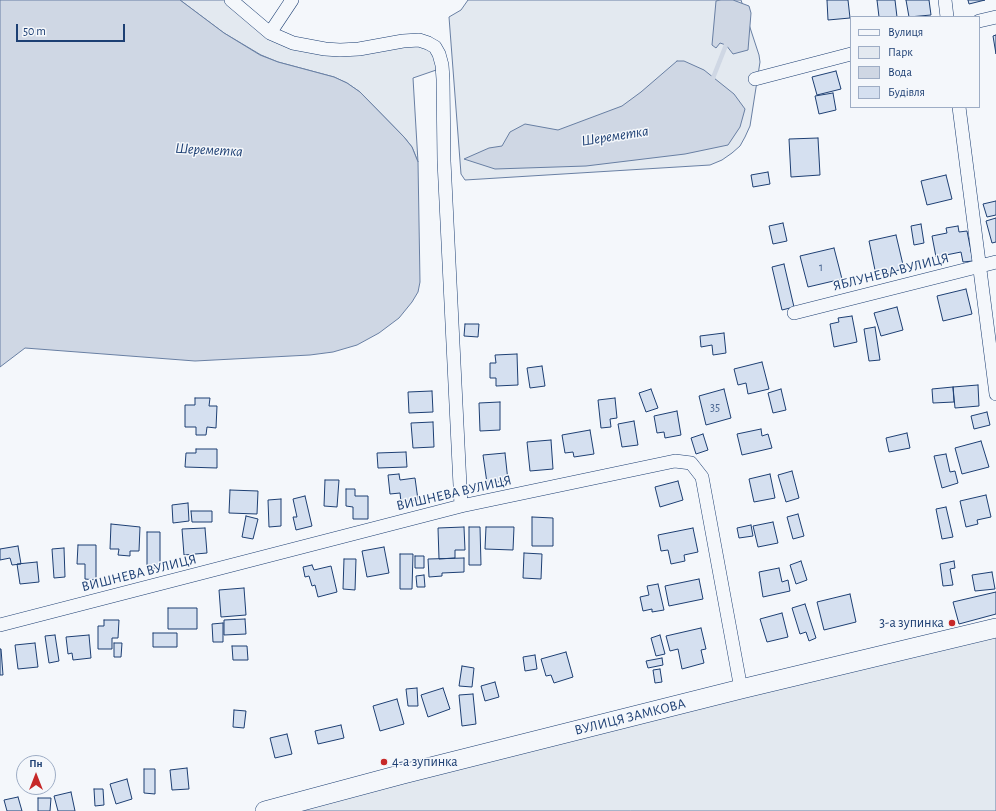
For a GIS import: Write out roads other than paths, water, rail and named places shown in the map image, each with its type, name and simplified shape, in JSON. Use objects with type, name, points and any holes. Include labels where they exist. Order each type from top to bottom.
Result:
[{"type":"street","points":[[231,0],[270,33],[293,44],[332,50],[359,49],[403,41],[419,40],[435,47],[439,54],[442,65],[443,79],[444,161],[461,506]]},
{"type":"street","points":[[270,33],[292,0]]},
{"type":"street","points":[[945,0],[947,16]]},
{"type":"street","points":[[980,21],[996,17]]},
{"type":"street","points":[[755,79],[850,54]]},
{"type":"street","points":[[959,108],[996,394]]},
{"type":"street","name":"ЯБЛУНЕВА ВУЛИЦЯ","points":[[794,313],[996,262]]},
{"type":"street","name":"ВИШНЕВА ВУЛИЦЯ","points":[[0,625],[461,506],[675,461],[691,463],[702,477],[741,688]]},
{"type":"street","name":"ВУЛИЦЯ ЗАМКОВА","points":[[265,811],[402,774],[741,688],[996,628]]},
{"type":"water","points":[[0,0],[180,0],[224,33],[260,55],[278,62],[334,77],[347,83],[360,92],[404,137],[412,147],[418,162],[420,282],[418,292],[412,302],[399,318],[379,333],[357,345],[333,352],[310,355],[195,361],[25,348],[0,367]]},
{"type":"water","points":[[733,0],[749,6],[751,13],[748,50],[733,54],[726,45],[720,43],[716,48],[712,45],[716,1]]},
{"type":"water","points":[[677,61],[684,61],[704,70],[734,94],[745,109],[740,127],[728,145],[685,154],[586,166],[495,169],[464,159],[489,148],[502,146],[510,132],[525,124],[558,130],[622,106]]},
{"type":"waterway","name":"Шереметка","points":[[710,81],[713,78],[726,45],[726,41]]},
{"type":"place","name":"3-а зупинка","points":[[952,623]]},
{"type":"place","name":"4-а зупинка","points":[[384,762]]}]
